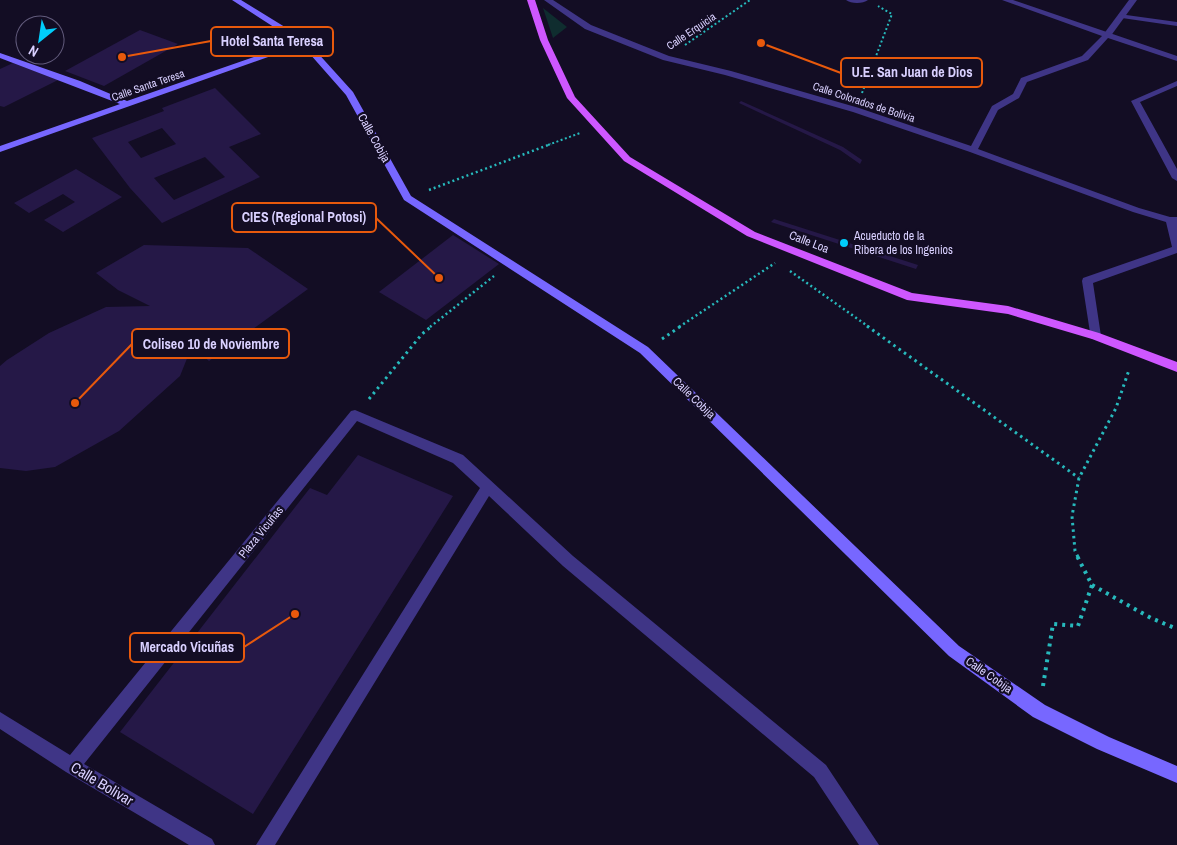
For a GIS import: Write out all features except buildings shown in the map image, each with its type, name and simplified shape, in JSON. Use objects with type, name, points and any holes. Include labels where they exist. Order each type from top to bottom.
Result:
[{"type":"main road","name":"Calle Cobija","points":[[236,0],[303,42],[350,94],[406,198],[644,350],[954,650],[1039,711],[1103,743],[1177,775]]},
{"type":"main road","name":"Calle Loa","points":[[531,0],[544,40],[571,98],[600,127],[626,159],[751,234],[911,297],[1008,310],[1095,336],[1177,367]]},
{"type":"main road","name":"Calle Santa Teresa","points":[[0,149],[303,42]]},
{"type":"main road","points":[[0,54],[127,104]]},
{"type":"main road","points":[[0,65],[12,59]]},
{"type":"street","name":"Calle Colorados de Bolivia","points":[[548,0],[588,27],[666,58],[728,73],[856,110],[1173,220]]},
{"type":"street","points":[[850,0],[864,0]]},
{"type":"street","points":[[1006,0],[1177,59]]},
{"type":"street","points":[[973,150],[995,108],[1016,96],[1024,80],[1085,58],[1107,35],[1133,0]]},
{"type":"street","points":[[1122,16],[1177,24]]},
{"type":"street","points":[[1177,83],[1135,101],[1177,178]]},
{"type":"street","points":[[1095,336],[1087,281],[1177,247],[1173,220]]},
{"type":"street","points":[[355,416],[458,459],[568,561],[820,771],[870,845]]},
{"type":"street","name":"Plaza Vicuñas","points":[[72,766],[355,416]]},
{"type":"street","points":[[265,845],[488,486]]},
{"type":"street","name":"Calle Bolivar","points":[[0,720],[72,766],[206,845]]},
{"type":"path","name":"Calle Erquicia","points":[[666,58],[750,0]]},
{"type":"path","points":[[856,110],[892,14],[876,5]]},
{"type":"path","points":[[406,198],[600,127]]},
{"type":"path","points":[[644,350],[777,262],[769,256]]},
{"type":"path","points":[[355,416],[422,334],[510,263]]},
{"type":"path","points":[[784,267],[1079,478]]},
{"type":"path","points":[[1135,350],[1116,408],[1079,478],[1072,516],[1076,551],[1092,585],[1151,618],[1177,629]]},
{"type":"path","points":[[1039,711],[1053,624],[1078,626],[1092,585]]},
{"type":"green space","points":[[543,8],[567,27],[553,38]]},
{"type":"place","name":"U.E. San Juan de Dios","points":[[761,43]]},
{"type":"place","name":"Hotel Santa Teresa","points":[[122,57]]},
{"type":"place","name":"Acueducto de la Ribera de los Ingenios","points":[[844,243]]},
{"type":"place","name":"CIES (Regional Potosi)","points":[[439,278]]},
{"type":"place","name":"Coliseo 10 de Noviembre","points":[[75,403]]},
{"type":"place","name":"Mercado Vicuñas","points":[[295,614]]}]
